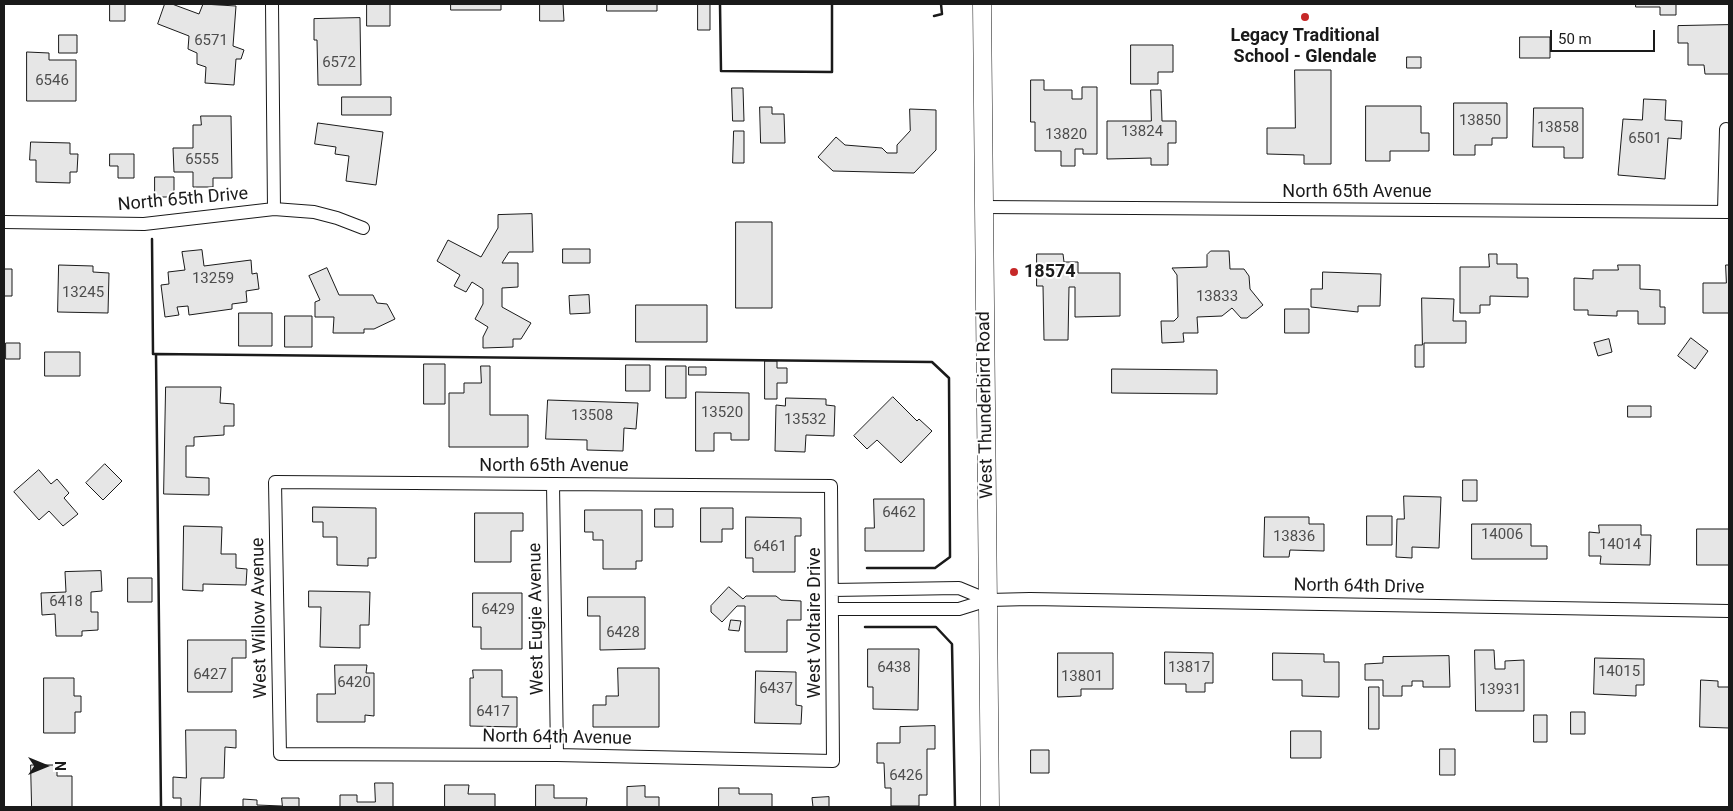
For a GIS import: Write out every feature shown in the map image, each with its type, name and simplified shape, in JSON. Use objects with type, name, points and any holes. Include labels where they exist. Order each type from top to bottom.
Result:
[{"type":"main road","name":"West Thunderbird Road","points":[[982,4],[990,807]]},
{"type":"street","points":[[272,4],[274,209]]},
{"type":"street","points":[[1726,129],[1727,212]]},
{"type":"street","name":"North 65th Avenue","points":[[984,207],[1727,212]]},
{"type":"street","name":"North 65th Drive","points":[[4,222],[144,224],[274,209],[314,212],[363,228]]},
{"type":"street","name":"North 65th Avenue","points":[[276,482],[831,486]]},
{"type":"street","name":"West Willow Avenue","points":[[276,482],[280,754]]},
{"type":"street","name":"West Eugie Avenue","points":[[553,484],[557,755]]},
{"type":"street","name":"West Voltaire Drive","points":[[831,486],[833,761]]},
{"type":"street","name":"North 64th Drive","points":[[832,590],[959,588],[988,600]]},
{"type":"street","points":[[897,589],[897,609]]},
{"type":"street","name":"North 64th Drive","points":[[832,609],[959,609],[988,600],[1729,611]]},
{"type":"street","name":"North 64th Avenue","points":[[280,754],[557,755],[833,761]]},
{"type":"building","points":[[110,4],[125,4],[125,21],[110,21]]},
{"type":"building","points":[[165,4],[172,4],[199,14],[203,4],[236,6],[233,46],[244,50],[241,59],[236,59],[234,85],[205,83],[206,67],[197,64],[197,53],[188,49],[189,36],[158,24]]},
{"type":"building","points":[[367,4],[390,4],[390,26],[367,26]]},
{"type":"building","points":[[451,4],[501,4],[501,10],[451,10]]},
{"type":"building","points":[[540,4],[563,4],[564,21],[540,21]]},
{"type":"building","points":[[607,4],[657,4],[657,11],[607,11]]},
{"type":"building","points":[[698,4],[710,4],[710,30],[698,30]]},
{"type":"building","points":[[1636,4],[1676,4],[1676,15],[1660,15],[1660,7],[1636,7]]},
{"type":"building","points":[[360,18],[361,85],[318,85],[317,40],[314,40],[314,19]]},
{"type":"building","points":[[1729,25],[1729,74],[1705,74],[1704,65],[1688,65],[1688,43],[1678,43],[1678,26]]},
{"type":"building","points":[[59,35],[77,35],[77,53],[59,53]]},
{"type":"building","points":[[1520,37],[1550,37],[1550,58],[1520,58]]},
{"type":"building","points":[[1131,45],[1173,45],[1173,72],[1158,72],[1158,84],[1131,84]]},
{"type":"building","points":[[27,52],[49,53],[49,60],[76,60],[76,101],[27,101]]},
{"type":"building","points":[[1407,57],[1421,57],[1421,68],[1407,68]]},
{"type":"building","points":[[1295,70],[1331,70],[1331,164],[1304,164],[1304,155],[1267,154],[1267,128],[1295,128]]},
{"type":"building","points":[[1031,80],[1044,80],[1044,90],[1072,90],[1072,99],[1082,99],[1082,87],[1097,87],[1097,154],[1083,154],[1083,149],[1075,149],[1075,166],[1061,166],[1061,151],[1035,151],[1035,122],[1031,122]]},
{"type":"building","points":[[732,88],[743,88],[744,121],[733,121]]},
{"type":"building","points":[[1151,90],[1161,90],[1162,121],[1176,121],[1176,143],[1168,143],[1168,165],[1151,165],[1151,158],[1107,159],[1107,121],[1151,121]]},
{"type":"building","points":[[342,97],[391,97],[391,115],[342,115]]},
{"type":"building","points":[[1644,99],[1666,100],[1665,120],[1682,121],[1681,139],[1668,138],[1665,179],[1618,175],[1623,119],[1642,120]]},
{"type":"building","points":[[1454,103],[1507,103],[1507,138],[1492,138],[1492,145],[1475,145],[1475,155],[1454,155]]},
{"type":"building","points":[[1366,106],[1421,106],[1421,133],[1429,133],[1429,151],[1390,151],[1390,161],[1366,161]]},
{"type":"building","points":[[760,107],[772,107],[772,114],[784,114],[785,143],[761,143]]},
{"type":"building","points":[[1534,108],[1583,108],[1583,158],[1564,158],[1564,147],[1533,147]]},
{"type":"building","points":[[910,109],[936,110],[936,150],[914,173],[833,171],[818,157],[836,137],[845,145],[882,148],[887,153],[897,153],[897,145],[910,131]]},
{"type":"building","points":[[201,116],[231,116],[232,178],[213,178],[213,187],[193,187],[193,172],[174,172],[173,148],[193,148],[193,125],[201,125]]},
{"type":"building","points":[[318,123],[383,132],[376,185],[346,181],[349,156],[335,154],[336,147],[315,144]]},
{"type":"building","points":[[734,131],[744,131],[744,163],[733,163]]},
{"type":"building","points":[[31,142],[70,143],[70,154],[78,154],[77,172],[70,172],[70,183],[36,182],[36,160],[30,160]]},
{"type":"building","points":[[110,154],[134,154],[134,178],[118,178],[118,166],[110,166]]},
{"type":"building","points":[[155,177],[174,177],[174,197],[155,197]]},
{"type":"building","points":[[532,214],[533,252],[509,252],[502,263],[518,263],[518,287],[502,288],[502,307],[531,323],[521,339],[513,339],[513,347],[483,348],[483,337],[488,327],[475,319],[483,304],[483,289],[472,282],[466,292],[454,286],[460,275],[437,261],[448,240],[481,257],[498,228],[498,215]]},
{"type":"building","points":[[736,222],[772,222],[772,308],[736,308]]},
{"type":"building","points":[[563,249],[590,249],[590,263],[563,263]]},
{"type":"building","points":[[202,250],[204,266],[251,260],[252,274],[257,273],[259,289],[246,291],[247,302],[232,304],[232,309],[189,315],[188,306],[177,307],[179,315],[165,317],[161,285],[169,284],[168,272],[185,270],[182,252]]},
{"type":"building","points":[[1211,251],[1229,251],[1230,269],[1244,269],[1249,276],[1250,289],[1263,305],[1247,318],[1241,318],[1232,308],[1222,316],[1197,317],[1198,333],[1183,333],[1184,342],[1162,343],[1161,321],[1174,321],[1178,317],[1177,275],[1172,268],[1207,267],[1207,255]]},
{"type":"building","points":[[1037,254],[1063,254],[1064,262],[1078,262],[1078,273],[1120,273],[1120,316],[1075,317],[1075,287],[1069,287],[1068,340],[1044,340],[1043,286],[1037,286]]},
{"type":"building","points":[[1489,254],[1497,254],[1497,264],[1517,264],[1517,278],[1528,278],[1528,297],[1490,296],[1490,305],[1480,305],[1480,313],[1460,313],[1460,267],[1489,267]]},
{"type":"building","points":[[59,265],[93,266],[93,272],[109,273],[108,313],[58,312]]},
{"type":"building","points":[[1618,265],[1640,265],[1640,289],[1660,290],[1660,307],[1665,307],[1665,324],[1638,324],[1638,311],[1617,311],[1617,316],[1588,315],[1588,310],[1574,310],[1574,278],[1593,279],[1593,270],[1618,270]]},
{"type":"building","points":[[1726,265],[1729,265],[1729,313],[1703,313],[1703,283],[1726,283]]},
{"type":"building","points":[[327,268],[339,295],[373,295],[377,303],[387,304],[395,319],[374,329],[364,329],[364,333],[333,333],[334,317],[315,317],[315,302],[320,300],[309,276]]},
{"type":"building","points":[[4,269],[12,269],[12,296],[4,296]]},
{"type":"building","points":[[1323,272],[1381,274],[1380,306],[1358,306],[1358,312],[1311,307],[1311,289],[1322,289]]},
{"type":"building","points":[[589,295],[590,313],[570,314],[569,296]]},
{"type":"building","points":[[1422,298],[1454,299],[1453,321],[1466,321],[1466,343],[1424,343],[1424,367],[1415,367],[1415,345],[1422,345]]},
{"type":"building","points":[[636,305],[707,305],[707,342],[636,342]]},
{"type":"building","points":[[1285,309],[1309,309],[1309,333],[1285,333]]},
{"type":"building","points":[[239,313],[272,313],[272,346],[239,346]]},
{"type":"building","points":[[285,316],[312,316],[312,347],[285,347]]},
{"type":"building","points":[[1691,338],[1708,351],[1695,369],[1678,356]]},
{"type":"building","points":[[1609,339],[1612,352],[1598,356],[1594,343]]},
{"type":"building","points":[[6,343],[20,343],[20,359],[6,359]]},
{"type":"building","points":[[45,352],[80,352],[80,376],[45,376]]},
{"type":"building","points":[[765,361],[777,361],[777,368],[787,368],[787,383],[777,383],[777,399],[765,399]]},
{"type":"building","points":[[424,364],[445,364],[445,404],[424,404]]},
{"type":"building","points":[[626,365],[650,365],[650,391],[626,391]]},
{"type":"building","points":[[481,366],[490,366],[490,415],[528,415],[528,447],[449,447],[449,393],[464,393],[464,383],[481,383]]},
{"type":"building","points":[[666,366],[686,366],[686,398],[666,398]]},
{"type":"building","points":[[689,367],[706,367],[706,375],[689,375]]},
{"type":"building","points":[[1112,369],[1217,370],[1217,394],[1112,393]]},
{"type":"building","points":[[166,387],[221,387],[220,403],[234,404],[234,426],[224,426],[224,435],[194,437],[194,446],[186,446],[186,477],[209,478],[209,495],[164,494]]},
{"type":"building","points":[[696,392],[749,393],[749,440],[731,440],[731,433],[714,433],[714,451],[696,451]]},
{"type":"building","points":[[893,397],[917,421],[919,419],[932,431],[901,463],[877,440],[867,449],[854,436]]},
{"type":"building","points":[[786,398],[826,399],[826,405],[835,406],[834,436],[806,435],[805,452],[775,451],[776,405],[785,406]]},
{"type":"building","points":[[548,400],[638,403],[636,429],[624,428],[623,451],[587,450],[587,440],[546,439]]},
{"type":"building","points":[[1628,406],[1651,406],[1651,417],[1628,417]]},
{"type":"building","points":[[105,464],[122,481],[103,500],[86,483]]},
{"type":"building","points":[[39,470],[51,484],[57,479],[69,493],[64,498],[78,514],[63,526],[49,511],[39,520],[14,492]]},
{"type":"building","points":[[1463,480],[1477,480],[1477,501],[1463,501]]},
{"type":"building","points":[[1404,496],[1441,497],[1439,548],[1412,547],[1412,558],[1396,557],[1397,519],[1404,519]]},
{"type":"building","points":[[874,499],[924,499],[924,551],[865,551],[865,528],[874,528]]},
{"type":"building","points":[[313,507],[376,508],[376,558],[368,558],[368,566],[337,565],[337,537],[323,537],[323,522],[313,522]]},
{"type":"building","points":[[701,508],[733,508],[733,529],[722,529],[722,542],[701,542]]},
{"type":"building","points":[[655,509],[673,509],[673,527],[655,527]]},
{"type":"building","points":[[585,510],[642,510],[642,561],[636,561],[636,569],[603,569],[603,540],[593,540],[593,532],[585,532]]},
{"type":"building","points":[[475,513],[523,513],[523,531],[511,531],[511,562],[475,562]]},
{"type":"building","points":[[1367,516],[1392,516],[1392,545],[1367,545]]},
{"type":"building","points":[[746,517],[801,518],[801,536],[795,536],[795,572],[753,572],[753,558],[746,558]]},
{"type":"building","points":[[1265,517],[1309,517],[1309,524],[1324,524],[1324,551],[1290,550],[1289,557],[1264,557]]},
{"type":"building","points":[[1472,524],[1531,524],[1531,546],[1547,546],[1547,559],[1472,559]]},
{"type":"building","points":[[1599,525],[1641,525],[1641,535],[1651,535],[1650,565],[1600,564],[1601,556],[1589,556],[1589,532],[1599,533]]},
{"type":"building","points":[[184,526],[222,527],[221,554],[236,554],[236,568],[247,569],[246,585],[203,584],[203,591],[183,590]]},
{"type":"building","points":[[1697,529],[1729,529],[1729,565],[1697,565]]},
{"type":"building","points":[[101,571],[102,591],[91,592],[91,612],[98,612],[98,630],[82,631],[82,636],[56,636],[55,614],[42,615],[41,593],[66,592],[65,572]]},
{"type":"building","points":[[128,578],[152,578],[152,602],[128,602]]},
{"type":"building","points":[[729,587],[743,599],[746,596],[776,596],[781,600],[801,601],[801,620],[787,620],[787,652],[745,652],[745,606],[737,606],[722,622],[711,612],[711,606]]},
{"type":"building","points":[[309,591],[370,592],[369,625],[360,625],[360,648],[320,647],[321,607],[309,607]]},
{"type":"building","points":[[473,593],[522,593],[522,649],[481,649],[481,627],[473,627]]},
{"type":"building","points":[[588,597],[645,597],[645,649],[600,650],[600,616],[588,616]]},
{"type":"building","points":[[731,620],[741,621],[739,631],[729,630]]},
{"type":"building","points":[[188,640],[246,640],[246,658],[232,658],[232,692],[188,692]]},
{"type":"building","points":[[868,649],[919,649],[918,710],[873,709],[873,687],[868,687]]},
{"type":"building","points":[[1475,650],[1494,650],[1495,669],[1505,669],[1505,661],[1524,660],[1524,711],[1476,711]]},
{"type":"building","points":[[1165,652],[1213,653],[1213,683],[1205,683],[1205,692],[1186,692],[1186,684],[1165,684]]},
{"type":"building","points":[[1058,653],[1113,653],[1113,689],[1081,689],[1081,696],[1058,697]]},
{"type":"building","points":[[1273,653],[1324,654],[1324,662],[1339,662],[1339,697],[1302,696],[1302,680],[1273,680]]},
{"type":"building","points":[[1449,656],[1450,687],[1423,687],[1423,681],[1412,681],[1412,686],[1402,686],[1402,696],[1383,696],[1383,680],[1365,680],[1365,664],[1383,663],[1383,657]]},
{"type":"building","points":[[1595,658],[1644,659],[1644,685],[1636,685],[1636,696],[1594,694]]},
{"type":"building","points":[[335,665],[367,665],[366,673],[374,673],[374,716],[365,715],[365,722],[317,722],[317,694],[335,694]]},
{"type":"building","points":[[618,668],[659,668],[659,727],[593,727],[593,705],[606,705],[606,696],[618,696]]},
{"type":"building","points":[[473,670],[502,670],[502,697],[517,697],[517,727],[470,726],[470,678],[473,678]]},
{"type":"building","points":[[756,671],[796,672],[796,705],[802,706],[801,724],[755,723]]},
{"type":"building","points":[[44,678],[74,678],[74,696],[81,696],[81,712],[75,712],[75,733],[44,733]]},
{"type":"building","points":[[1701,680],[1718,681],[1718,687],[1729,687],[1729,728],[1700,727]]},
{"type":"building","points":[[1369,687],[1379,687],[1379,729],[1369,729]]},
{"type":"building","points":[[1571,712],[1585,712],[1585,734],[1571,734]]},
{"type":"building","points":[[1534,715],[1547,715],[1547,742],[1534,742]]},
{"type":"building","points":[[935,726],[935,749],[927,749],[927,795],[919,795],[919,806],[891,806],[891,788],[885,788],[884,763],[877,763],[877,743],[900,743],[900,727]]},
{"type":"building","points":[[186,730],[236,730],[236,748],[225,747],[224,778],[201,778],[200,807],[181,807],[181,798],[173,798],[173,777],[186,778]]},
{"type":"building","points":[[1291,731],[1321,731],[1321,758],[1291,758]]},
{"type":"building","points":[[1440,749],[1455,749],[1455,775],[1440,775]]},
{"type":"building","points":[[1031,750],[1049,750],[1049,773],[1031,773]]},
{"type":"building","points":[[31,765],[57,765],[57,776],[72,776],[72,807],[32,807]]},
{"type":"building","points":[[375,783],[393,783],[393,807],[340,807],[340,795],[357,795],[357,802],[375,802]]},
{"type":"building","points":[[445,785],[469,785],[468,794],[495,794],[495,807],[445,807]]},
{"type":"building","points":[[536,785],[554,785],[554,798],[587,798],[586,807],[536,807]]},
{"type":"building","points":[[645,786],[645,797],[659,797],[659,807],[627,807],[627,787]]},
{"type":"building","points":[[719,788],[739,788],[739,794],[772,794],[772,807],[719,807]]},
{"type":"building","points":[[829,797],[829,807],[813,807],[812,798]]},
{"type":"building","points":[[282,798],[299,798],[299,807],[243,807],[243,799],[257,800],[257,805],[282,806]]},
{"type":"wall","points":[[720,4],[721,71],[832,72],[832,4]]},
{"type":"wall","points":[[934,16],[942,14],[941,4]]},
{"type":"wall","points":[[152,239],[153,354],[156,354]]},
{"type":"wall","points":[[161,807],[156,354],[932,362],[949,378],[950,557],[935,568],[867,568]]},
{"type":"wall","points":[[865,627],[936,627],[952,644],[955,807]]},
{"type":"place","name":"Legacy Traditional School - Glendale","points":[[1305,17]]},
{"type":"place","name":"18574","points":[[1014,272]]}]
